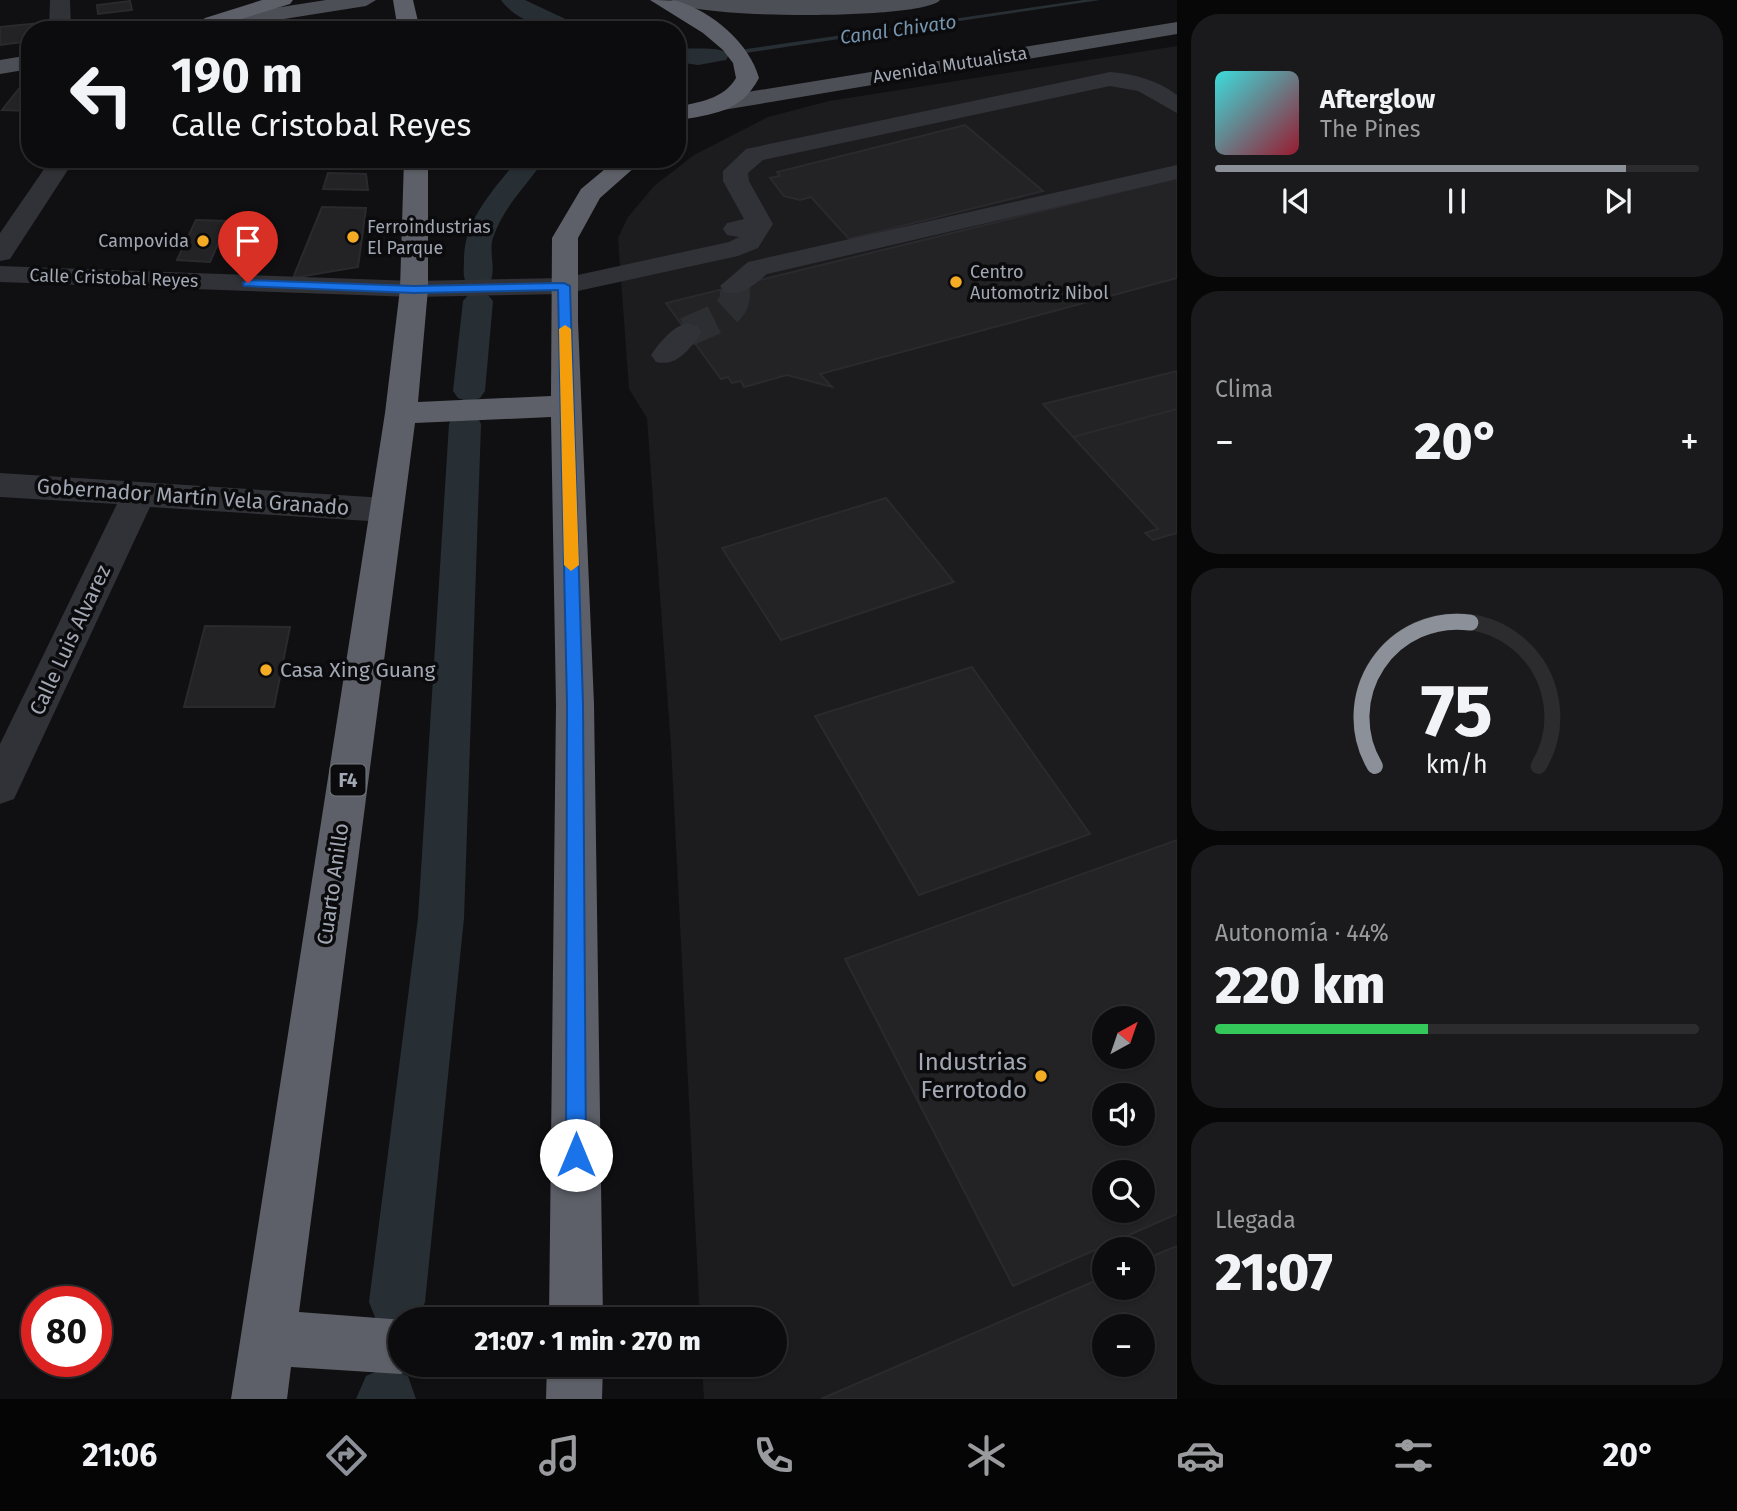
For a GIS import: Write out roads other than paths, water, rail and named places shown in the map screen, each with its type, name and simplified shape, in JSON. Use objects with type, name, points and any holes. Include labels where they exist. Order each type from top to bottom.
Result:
[{"type":"highway","points":[[403,0],[407,21]]},
{"type":"highway","points":[[660,0],[688,13],[739,52],[747,76],[742,86],[716,106],[686,123]]},
{"type":"highway","points":[[686,112],[716,106]]},
{"type":"highway","name":"Cuarto Anillo","points":[[259,1399],[270,1339],[385,510],[420,412],[431,289],[417,168]]},
{"type":"highway","points":[[576,1307],[575,704],[565,238],[575,216],[590,194],[621,168]]},
{"type":"highway","points":[[420,412],[567,405]]},
{"type":"highway","points":[[270,1339],[388,1345]]},
{"type":"highway","points":[[574,1399],[575,1377]]},
{"type":"main road","points":[[217,21],[270,10],[366,0]]},
{"type":"main road","points":[[681,0],[773,9],[834,10],[930,0]]},
{"type":"main road","name":"Avenida Mutualista","points":[[716,106],[1177,28]]},
{"type":"main road","points":[[0,54],[21,52]]},
{"type":"main road","points":[[0,66],[21,63]]},
{"type":"street","points":[[60,0],[60,21]]},
{"type":"street","name":"Calle Cristobal Reyes","points":[[0,274],[431,289],[500,288],[565,273],[738,248],[749,242],[760,224],[736,181],[735,171],[755,155],[1110,79],[1141,83],[1158,89],[1177,106]]},
{"type":"street","points":[[0,253],[57,168]]},
{"type":"street","points":[[734,286],[758,268],[1177,172]]},
{"type":"street","points":[[666,355],[687,332]]},
{"type":"street","name":"Gobernador Martín Vela Granado","points":[[0,485],[385,510]]},
{"type":"street","name":"Calle Luis Alvarez","points":[[0,786],[139,494]]},
{"type":"waterway","points":[[512,0],[524,10],[549,21]]},
{"type":"waterway","name":"Canal Chivato","points":[[698,58],[1097,0]]},
{"type":"waterway","name":"Canal Chivato","points":[[686,56],[698,58],[718,55]]},
{"type":"waterway","points":[[478,280],[478,240],[492,210],[525,168]]},
{"type":"waterway","points":[[469,391],[478,301]]},
{"type":"waterway","points":[[397,1302],[441,918],[465,424]]},
{"type":"tunnel","points":[[687,332],[714,320],[728,310],[733,304],[734,286]]},
{"type":"place","name":"Ferroindustrias El Parque","points":[[353,237]]},
{"type":"place","name":"Campovida","points":[[203,241]]},
{"type":"place","name":"Centro Automotriz Nibol","points":[[956,282]]},
{"type":"place","name":"Casa Xing Guang","points":[[266,670]]},
{"type":"place","name":"Industrias Ferrotodo","points":[[1041,1076]]}]
